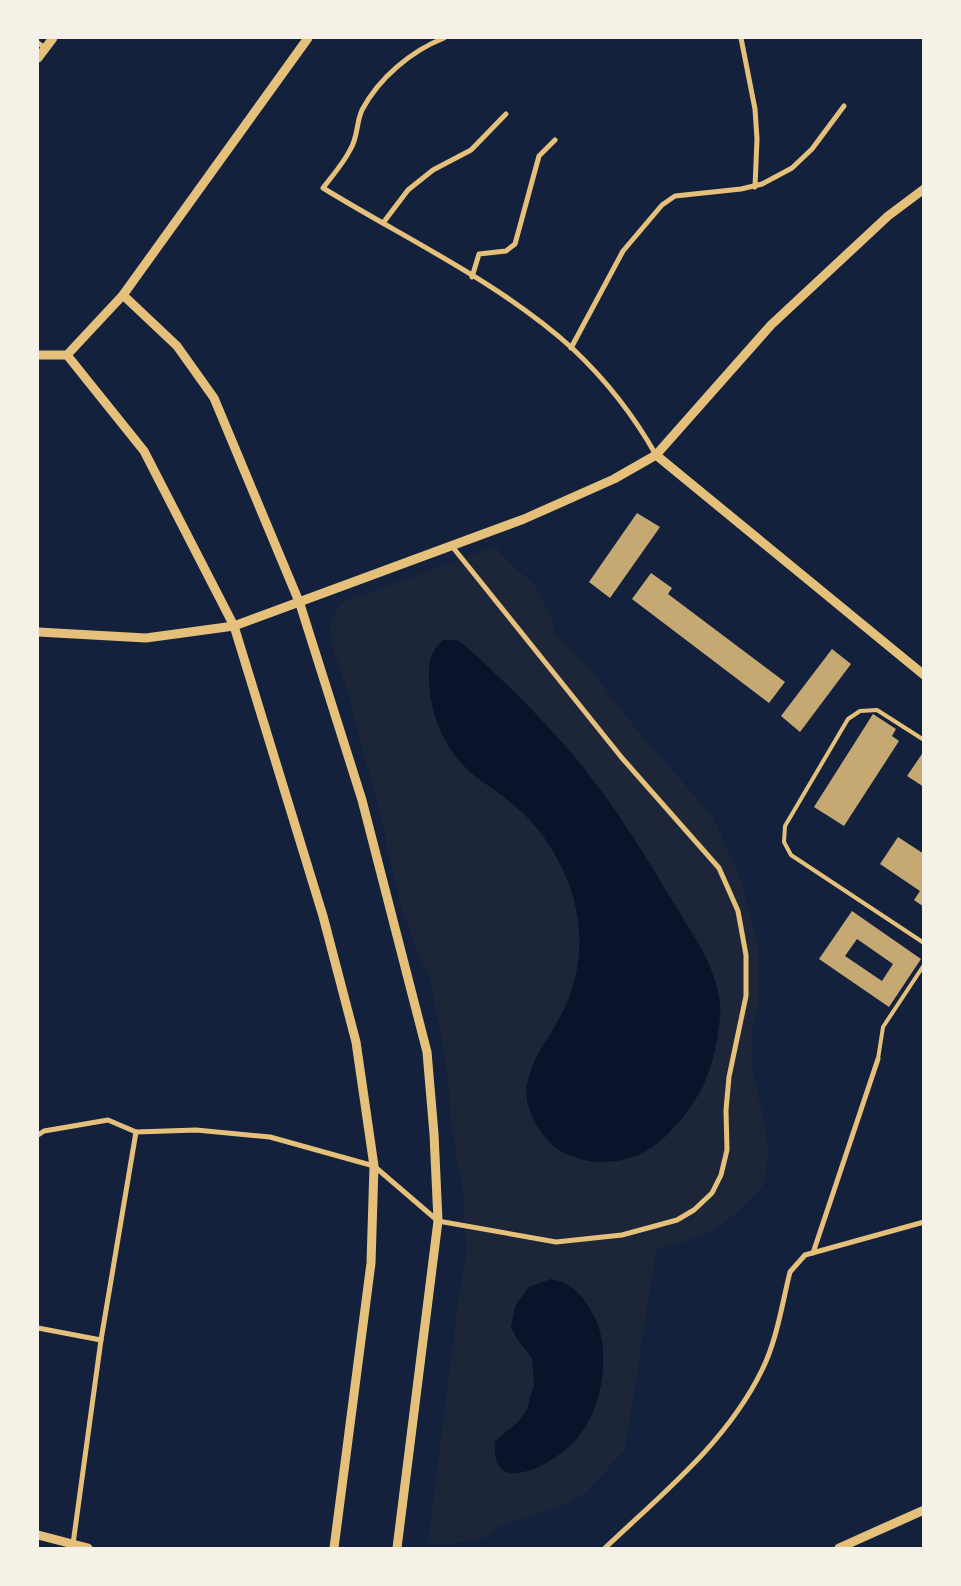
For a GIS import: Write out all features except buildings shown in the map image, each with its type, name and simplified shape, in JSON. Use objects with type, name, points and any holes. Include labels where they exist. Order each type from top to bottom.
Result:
[{"type":"street","points":[[38,58],[41,46],[53,38]]},
{"type":"street","points":[[38,356],[67,355],[122,295],[308,38]]},
{"type":"street","points":[[444,38],[424,46],[378,86],[362,111],[355,140],[350,151],[324,188],[504,296],[571,348],[596,372],[635,421],[656,455],[924,675]]},
{"type":"street","points":[[741,38],[755,109],[757,139],[756,187]]},
{"type":"street","points":[[571,348],[623,251],[662,205],[675,196],[756,187],[792,168],[812,149],[844,106]]},
{"type":"street","points":[[382,223],[408,190],[432,170],[471,150],[506,114]]},
{"type":"street","points":[[472,277],[479,254],[506,251],[515,244],[538,156],[555,140]]},
{"type":"street","points":[[38,632],[146,638],[234,626],[300,604],[524,519],[614,479],[656,455],[771,325],[888,216],[924,189]]},
{"type":"street","points":[[122,295],[178,346],[214,398],[300,604],[362,800],[427,1052],[434,1134],[438,1220],[397,1548]]},
{"type":"street","points":[[67,355],[144,451],[234,626],[307,859],[354,1033],[374,1166],[372,1263],[334,1548]]},
{"type":"street","points":[[38,1135],[44,1131],[108,1120],[136,1132],[196,1130],[270,1137],[374,1166],[438,1220],[556,1242],[622,1235],[677,1220],[694,1210],[712,1193],[718,1181],[727,1150],[726,1110],[729,1077],[746,996],[746,963],[738,911],[719,868],[622,758],[451,546]]},
{"type":"street","points":[[813,1253],[878,1059]]},
{"type":"street","points":[[73,1546],[101,1340],[136,1132]]},
{"type":"street","points":[[605,1548],[727,1429],[763,1370],[772,1343],[790,1272],[805,1255],[924,1222]]},
{"type":"street","points":[[38,1328],[101,1340]]},
{"type":"street","points":[[839,1548],[924,1510]]},
{"type":"street","points":[[38,1535],[73,1546],[88,1548]]},
{"type":"lane","points":[[924,740],[877,710],[860,711],[848,719],[785,826],[784,842],[791,855],[924,943]]},
{"type":"lane","points":[[878,1059],[883,1027],[924,965]]},
{"type":"shaded area","points":[[496,546],[501,555],[535,585],[550,614],[555,633],[590,669],[647,743],[713,817],[742,883],[758,944],[759,999],[751,1037],[753,1071],[765,1126],[768,1154],[763,1187],[736,1214],[711,1231],[682,1242],[663,1246],[656,1251],[625,1449],[588,1491],[560,1507],[505,1524],[486,1537],[443,1545],[428,1543],[459,1297],[467,1250],[463,1192],[452,1130],[448,1077],[429,977],[419,957],[400,903],[380,814],[346,686],[332,647],[330,624],[341,603]]},
{"type":"shaded area","points":[[443,640],[457,640],[469,649],[536,714],[589,774],[630,832],[699,945],[711,969],[718,993],[720,1019],[716,1047],[708,1075],[695,1100],[678,1124],[656,1145],[630,1158],[602,1162],[573,1157],[552,1145],[532,1116],[527,1101],[530,1071],[563,1011],[572,988],[579,954],[578,917],[572,893],[564,873],[546,840],[521,811],[465,768],[448,746],[442,734],[433,709],[429,675],[432,654]]},
{"type":"shaded area","points":[[551,1279],[566,1284],[578,1292],[595,1318],[603,1347],[601,1386],[592,1414],[582,1432],[567,1449],[540,1466],[526,1472],[513,1473],[502,1469],[496,1459],[495,1441],[518,1422],[527,1409],[534,1384],[532,1358],[517,1339],[511,1327],[515,1306],[529,1287]]}]
